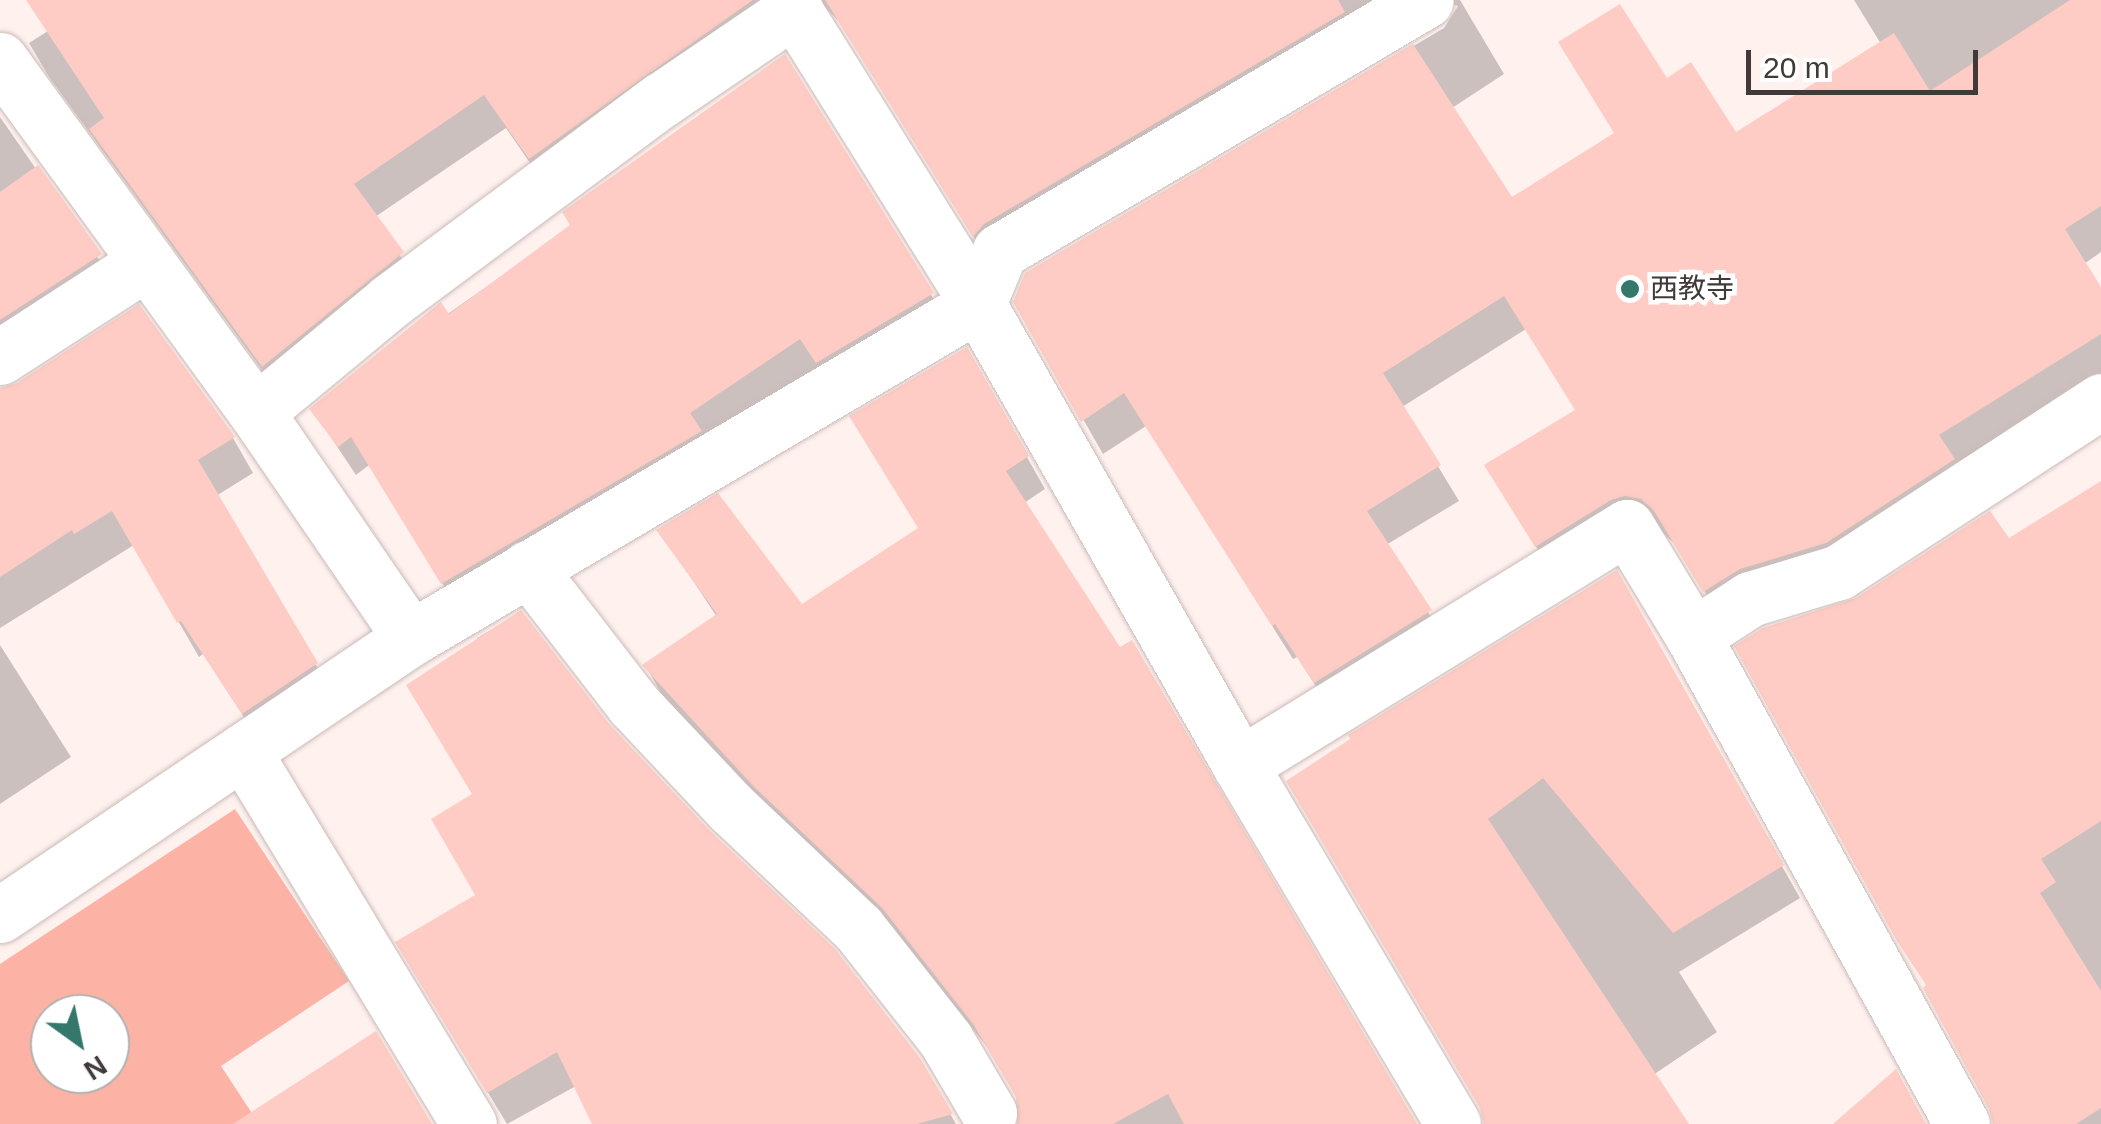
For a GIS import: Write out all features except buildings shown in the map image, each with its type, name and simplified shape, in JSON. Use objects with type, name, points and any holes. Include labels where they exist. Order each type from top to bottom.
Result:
[{"type":"street","points":[[0,915],[411,638],[978,304],[1000,251],[1426,0]]},
{"type":"street","points":[[256,412],[406,289],[791,4],[978,304],[1240,765],[1452,1124]]},
{"type":"street","points":[[0,60],[256,412],[411,638]]},
{"type":"street","points":[[0,357],[146,262]]},
{"type":"street","points":[[1693,636],[1750,600],[1840,572],[2101,401]]},
{"type":"street","points":[[1240,765],[1626,528],[1693,636],[1962,1124]]},
{"type":"street","points":[[528,568],[633,704],[732,809],[858,928],[946,1040],[981,1120]]},
{"type":"street","points":[[243,751],[469,1124]]},
{"type":"shaded area","points":[[235,809],[349,981],[221,1066],[259,1124],[0,1124],[0,964]]},
{"type":"place","name":"西教寺","points":[[1630,289]]}]
